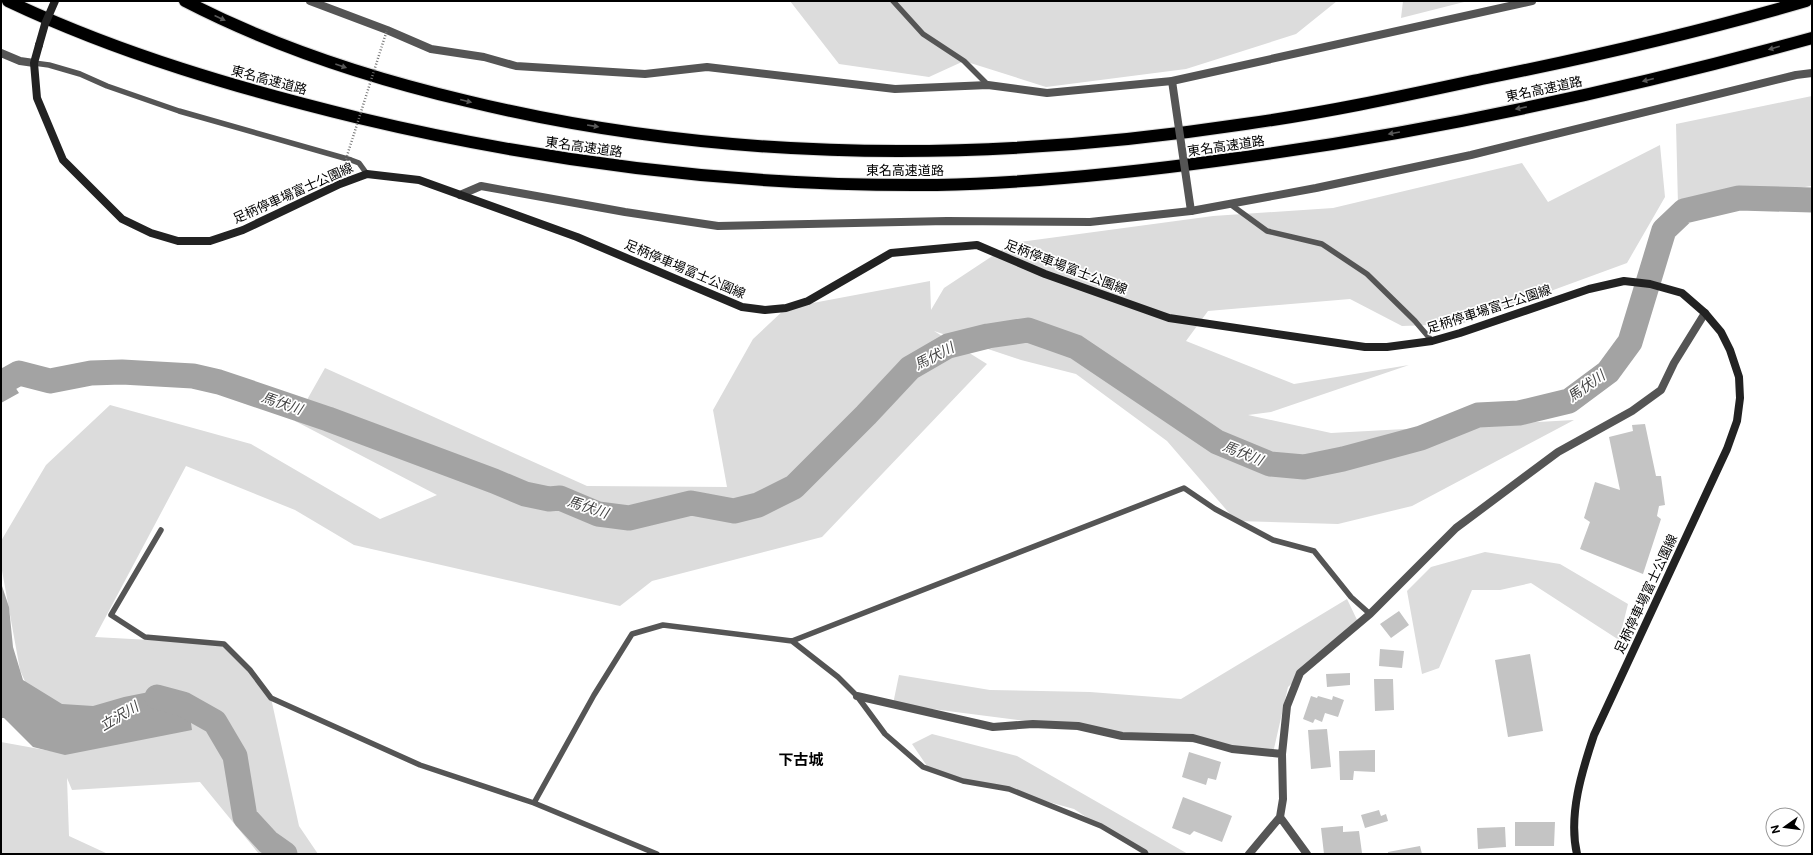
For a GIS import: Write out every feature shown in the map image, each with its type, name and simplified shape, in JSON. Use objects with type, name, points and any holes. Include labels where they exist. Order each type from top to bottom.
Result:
[{"type":"highway","name":"東名高速道路","points":[[8,1],[137,53],[206,77],[272,96],[442,137],[546,156],[637,168],[730,178],[834,184],[937,185],[1031,181],[1135,172],[1283,152],[1417,129],[1598,92],[1812,38]]},
{"type":"highway","name":"東名高速道路","points":[[185,1],[253,33],[348,69],[428,92],[554,120],[636,133],[762,146],[842,151],[930,151],[1025,148],[1149,136],[1244,124],[1372,103],[1589,57],[1743,19],[1806,1]]},
{"type":"main road","name":"足柄停車場富士公園線","points":[[55,1],[45,24],[34,63],[36,98],[64,160],[122,219],[151,233],[178,241],[210,241],[243,230],[340,184],[367,174],[419,180],[577,237],[742,307],[765,310],[786,308],[808,301],[892,253],[977,245],[1045,274],[1169,318],[1365,347],[1387,347],[1432,341],[1460,333],[1588,289],[1624,281],[1650,284],[1682,293],[1705,313],[1721,332],[1739,377],[1740,398],[1737,421],[1726,449],[1594,735],[1580,780],[1575,817],[1577,854]]},
{"type":"street","points":[[310,1],[431,48],[484,57],[516,66],[645,74],[707,67],[895,89],[988,85],[1047,93],[1172,81],[1532,1]]},
{"type":"street","points":[[1,53],[20,61],[34,63]]},
{"type":"street","points":[[460,195],[481,186],[625,212],[718,226],[947,221],[1090,222],[1191,211],[1316,188],[1471,155],[1774,80],[1812,73]]},
{"type":"street","points":[[1172,81],[1191,211]]},
{"type":"street","points":[[1249,854],[1280,817],[1283,799],[1282,754],[1287,706],[1300,672],[1370,614],[1456,528],[1558,452],[1632,411],[1661,390],[1674,363],[1705,313]]},
{"type":"street","points":[[857,696],[993,726],[1033,724],[1078,726],[1122,736],[1193,738],[1232,749],[1282,754]]},
{"type":"street","points":[[1280,817],[1306,854]]},
{"type":"lane","points":[[893,1],[922,34],[964,61],[988,85]]},
{"type":"lane","points":[[34,63],[49,65],[80,74],[107,86],[179,111],[359,163],[367,174]]},
{"type":"lane","points":[[1230,204],[1267,231],[1322,244],[1367,274],[1415,321],[1432,341]]},
{"type":"lane","points":[[534,803],[594,695],[632,634],[663,625],[792,641],[1184,488],[1215,509],[1273,540],[1314,551],[1351,597],[1370,614]]},
{"type":"lane","points":[[162,530],[111,615],[145,637],[224,644],[250,670],[271,698],[420,765],[534,803],[657,854]]},
{"type":"lane","points":[[792,641],[838,677],[857,696],[885,734],[923,767],[963,781],[1009,789],[1101,826],[1146,854]]},
{"type":"path","points":[[346,159],[387,30]]},
{"type":"shaded area","points":[[790,1],[1337,1],[1296,34],[1186,69],[1046,87],[964,61],[929,77],[839,64]]},
{"type":"shaded area","points":[[1403,1],[1468,1],[1401,18]]},
{"type":"shaded area","points":[[1812,96],[1812,186],[1678,205],[1676,124]]},
{"type":"shaded area","points":[[1660,145],[1665,197],[1627,263],[1461,324],[1402,326],[1350,299],[1208,311],[1186,341],[1294,384],[1409,365],[1271,412],[1248,415],[1331,433],[1574,420],[1412,506],[1338,524],[1236,521],[1167,441],[1076,374],[1021,360],[934,331],[987,364],[822,537],[652,581],[620,606],[354,545],[295,510],[186,466],[95,637],[224,644],[271,698],[299,826],[318,854],[259,854],[200,782],[72,790],[67,778],[69,836],[108,854],[1,854],[1,742],[56,752],[20,670],[1,565],[1,541],[46,465],[110,405],[251,444],[380,519],[437,495],[295,421],[325,368],[587,486],[727,487],[713,410],[753,339],[786,308],[930,281],[931,310],[944,288],[1012,243],[1213,216],[1333,208],[1522,163],[1548,202]]},
{"type":"shaded area","points":[[1485,552],[1560,564],[1628,604],[1619,640],[1531,583],[1500,590],[1472,590],[1439,668],[1422,674],[1407,591],[1431,567]]},
{"type":"shaded area","points":[[1347,599],[1359,624],[1288,687],[1273,753],[893,704],[899,675],[990,690],[1090,692],[1181,699]]},
{"type":"shaded area","points":[[932,734],[1017,756],[1188,854],[1142,854],[1074,809],[929,769],[912,744]]},
{"type":"water","points":[[1,366],[19,393],[1,403]]},
{"type":"water","points":[[1,583],[9,607],[13,647],[23,680],[62,704],[93,706],[124,697],[159,690],[187,695],[192,730],[65,755],[33,747],[4,718],[1,718]]},
{"type":"building","points":[[1645,424],[1656,476],[1661,476],[1665,505],[1659,506],[1657,516],[1661,519],[1643,574],[1580,549],[1590,522],[1584,518],[1595,482],[1620,490],[1609,437],[1633,431],[1632,425]]},
{"type":"building","points":[[1399,611],[1409,625],[1391,638],[1380,624]]},
{"type":"building","points":[[1380,649],[1404,651],[1402,668],[1379,666]]},
{"type":"building","points":[[1530,654],[1543,731],[1508,737],[1495,660]]},
{"type":"building","points":[[1350,673],[1350,685],[1327,687],[1326,674]]},
{"type":"building","points":[[1374,679],[1393,679],[1394,710],[1375,711]]},
{"type":"building","points":[[1311,696],[1317,698],[1318,696],[1332,700],[1333,696],[1344,700],[1338,717],[1325,713],[1322,722],[1315,719],[1313,723],[1303,719]]},
{"type":"building","points":[[1327,729],[1331,767],[1311,769],[1308,730]]},
{"type":"building","points":[[1375,750],[1375,772],[1354,771],[1353,780],[1340,780],[1339,751]]},
{"type":"building","points":[[1189,752],[1221,762],[1216,780],[1208,778],[1206,785],[1182,777]]},
{"type":"building","points":[[1183,797],[1232,816],[1222,842],[1194,831],[1190,835],[1172,828]]},
{"type":"building","points":[[1379,810],[1381,816],[1386,814],[1388,821],[1365,828],[1361,815]]},
{"type":"building","points":[[1515,822],[1555,822],[1554,846],[1515,846]]},
{"type":"building","points":[[1343,826],[1343,832],[1359,831],[1362,853],[1324,854],[1321,828]]},
{"type":"building","points":[[1505,827],[1506,847],[1478,849],[1477,828]]},
{"type":"building","points":[[1420,846],[1422,854],[1388,854],[1388,852]]},
{"type":"waterway","name":"馬伏川","points":[[1,383],[19,373],[50,381],[91,373],[122,372],[193,376],[219,382],[328,419],[525,494],[549,499],[560,498],[598,514],[629,518],[691,503],[734,511],[758,505],[794,487],[866,415],[910,368],[948,346],[988,336],[1028,330],[1076,347],[1217,442],[1270,464],[1304,467],[1343,459],[1421,438],[1478,415],[1519,413],[1569,401],[1608,372],[1630,342],[1664,230],[1684,211],[1739,198],[1812,200]]},
{"type":"waterway","name":"立沢川","points":[[157,697],[183,704],[215,722],[235,756],[245,817],[268,842],[285,854]]},
{"type":"district","name":"下古城","points":[[801,759]]}]
